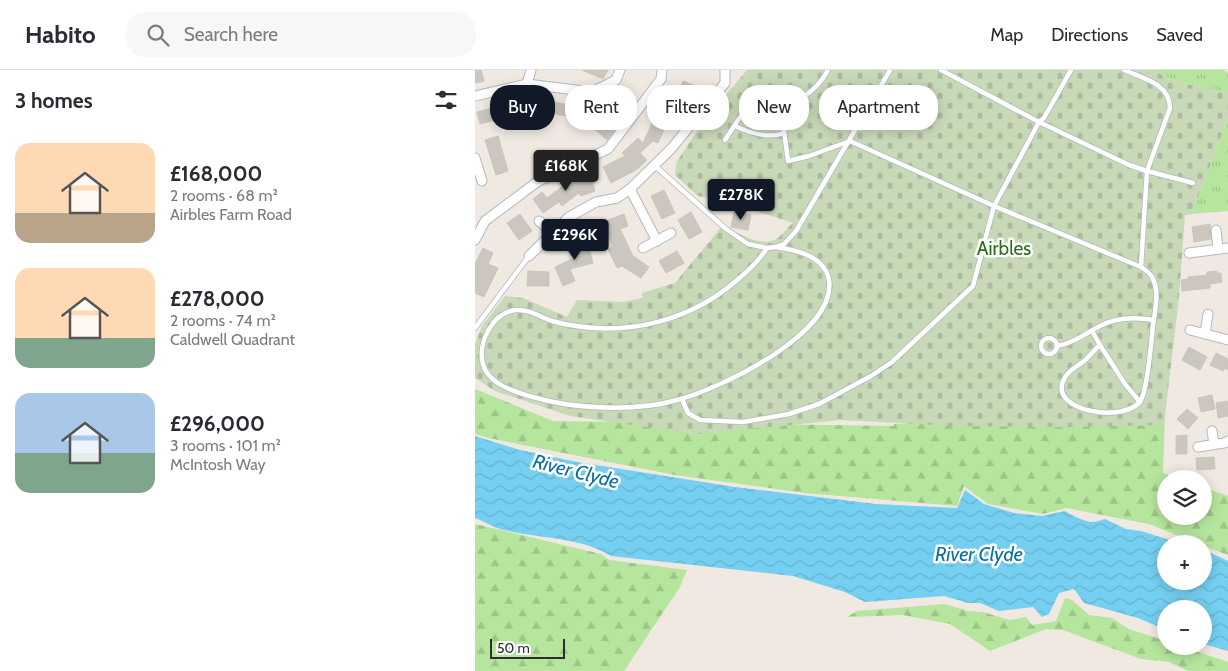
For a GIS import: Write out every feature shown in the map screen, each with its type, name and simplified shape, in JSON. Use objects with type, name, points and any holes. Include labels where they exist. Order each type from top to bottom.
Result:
[{"type":"street","points":[[527,84],[531,70]]},
{"type":"street","points":[[475,96],[527,84],[592,92],[616,80],[620,70]]},
{"type":"street","points":[[475,240],[485,221],[537,182],[608,149],[661,79],[662,70]]},
{"type":"street","points":[[529,256],[569,217],[596,202],[617,198],[630,189],[671,149],[725,83],[725,70]]},
{"type":"street","points":[[475,158],[482,181]]},
{"type":"street","points":[[630,189],[657,241]]},
{"type":"street","points":[[539,221],[553,233]]},
{"type":"street","points":[[1189,253],[1223,248],[1216,230]]},
{"type":"street","points":[[643,248],[671,233]]},
{"type":"street","points":[[1205,334],[1208,314]]},
{"type":"street","points":[[1190,330],[1228,340]]},
{"type":"street","points":[[1213,431],[1214,444]]},
{"type":"street","points":[[1198,446],[1228,441]]},
{"type":"lane","points":[[828,70],[813,89],[784,105],[781,109],[788,161],[809,156],[850,141],[994,206],[1141,266],[1152,276],[1155,284],[1154,320],[1145,387],[1140,402],[1128,410],[1095,412],[1074,405],[1064,396],[1063,380],[1068,372],[1086,360],[1100,345]]},
{"type":"lane","points":[[654,165],[725,230],[748,244],[767,248],[784,244],[797,231],[890,70]]},
{"type":"lane","points":[[941,70],[1039,122],[1129,165],[1193,183]]},
{"type":"lane","points":[[682,399],[688,413],[700,420],[743,422],[789,414],[819,404],[871,376],[891,362],[973,286],[994,206],[1039,122],[1044,118],[1071,70]]},
{"type":"lane","points":[[1124,70],[1162,87],[1169,100],[1169,108],[1147,171],[1141,266]]},
{"type":"lane","points":[[725,140],[739,119]]},
{"type":"lane","points":[[735,126],[751,133],[762,135],[779,135],[784,133]]},
{"type":"lane","points":[[767,248],[746,272],[725,291],[701,306],[669,319],[625,328],[591,327],[552,321],[530,312],[515,310],[506,312],[499,317],[485,336],[481,351],[485,370],[496,381],[514,392],[560,404],[589,406],[643,406],[682,399],[729,381],[750,370],[804,331],[822,311],[827,300],[829,282],[823,267],[805,254],[776,247]]},
{"type":"lane","points":[[475,328],[529,256]]},
{"type":"lane","points":[[1057,346],[1064,345],[1100,326],[1121,319],[1154,320]]},
{"type":"lane","points":[[1092,331],[1125,384],[1140,402]]},
{"type":"green space","name":"Airbles","points":[[747,70],[1150,70],[1182,83],[1228,92],[1228,118],[1192,214],[1185,215],[1179,297],[1164,425],[1071,427],[954,426],[841,420],[696,434],[570,416],[495,391],[475,378],[475,344],[482,326],[505,296],[523,298],[567,317],[577,300],[623,302],[643,298],[642,293],[675,283],[723,225],[743,236],[766,242],[773,241],[779,237],[793,223],[732,203],[698,196],[675,175],[676,163],[698,130],[729,130],[729,91]]},
{"type":"green space","points":[[1150,70],[1223,70],[1228,73],[1228,92],[1182,83]]},
{"type":"green space","points":[[1228,118],[1228,211],[1192,214]]},
{"type":"green space","points":[[475,389],[553,421],[894,426],[894,424],[1165,413],[1163,470],[1157,470],[1157,525],[1212,525],[1212,491],[1228,496],[1228,555],[1212,549],[1212,535],[1176,535],[1149,524],[1066,508],[1043,514],[988,504],[964,486],[957,506],[805,493],[675,475],[475,434]]},
{"type":"green space","points":[[475,524],[601,554],[609,560],[687,570],[680,587],[624,671],[475,671]]},
{"type":"green space","points":[[1065,598],[1072,600],[1089,615],[1112,618],[1129,629],[1157,638],[1157,655],[1207,655],[1228,662],[1228,671],[1188,671],[1169,662],[1141,659],[1063,630],[1046,629],[990,651],[950,624],[903,615],[847,617],[857,611],[945,604],[1009,620],[1026,617],[1032,625],[1056,621]]},
{"type":"water","name":"River Clyde","points":[[475,436],[520,450],[577,462],[735,487],[876,504],[957,508],[965,490],[984,504],[1014,513],[1042,516],[1065,511],[1089,522],[1105,519],[1126,529],[1157,536],[1157,590],[1212,590],[1212,554],[1228,561],[1228,651],[1212,646],[1212,600],[1157,600],[1157,626],[1138,618],[1084,603],[1074,589],[1059,593],[1049,614],[1042,617],[1033,607],[999,611],[980,603],[968,603],[944,596],[865,602],[845,592],[793,576],[611,556],[571,541],[500,529],[475,518]]},
{"type":"building","points":[[475,70],[481,70],[484,81],[475,83]]},
{"type":"building","points":[[582,70],[608,70],[603,79]]},
{"type":"building","points":[[683,81],[693,85],[681,85]]},
{"type":"building","points":[[555,102],[565,104],[565,116],[555,114]]},
{"type":"building","points":[[490,109],[490,121],[480,124],[477,112]]},
{"type":"building","points":[[595,130],[615,130],[607,140]]},
{"type":"building","points":[[649,130],[664,130],[658,143],[653,141],[640,153],[647,160],[636,170],[611,183],[603,167],[625,156],[622,153],[638,138],[643,143]]},
{"type":"building","points":[[498,136],[508,171],[496,175],[485,140]]},
{"type":"building","points":[[589,172],[595,191],[581,196],[579,193],[562,206],[559,202],[543,213],[533,199],[542,192],[547,198],[575,177]]},
{"type":"building","points":[[664,190],[675,213],[662,219],[651,196]]},
{"type":"building","points":[[691,212],[702,232],[689,239],[678,220]]},
{"type":"building","points":[[734,212],[751,215],[748,230],[731,227]]},
{"type":"building","points":[[520,214],[532,231],[519,240],[507,223]]},
{"type":"building","points":[[624,214],[628,226],[620,229],[633,256],[649,267],[641,278],[622,266],[617,268],[608,249],[613,247],[603,222]]},
{"type":"building","points":[[1210,224],[1211,239],[1194,242],[1192,227]]},
{"type":"building","points":[[586,237],[593,263],[570,269],[575,281],[563,286],[555,267],[576,257],[572,241]]},
{"type":"building","points":[[483,248],[493,253],[488,264],[498,268],[484,297],[475,293],[475,264]]},
{"type":"building","points":[[677,251],[684,263],[666,273],[659,261]]},
{"type":"building","points":[[528,271],[549,272],[549,286],[527,286]]},
{"type":"building","points":[[1217,271],[1217,273],[1221,273],[1222,282],[1210,284],[1210,288],[1182,291],[1181,280]]},
{"type":"building","points":[[1189,347],[1207,357],[1200,370],[1182,360]]},
{"type":"building","points":[[1216,353],[1228,359],[1228,370],[1225,368],[1223,371],[1210,365]]},
{"type":"building","points":[[1212,395],[1215,409],[1201,412],[1198,398]]},
{"type":"building","points":[[1228,401],[1228,416],[1218,418],[1216,403]]},
{"type":"building","points":[[1187,409],[1198,418],[1188,429],[1177,419]]},
{"type":"building","points":[[1187,435],[1187,454],[1176,454],[1176,436]]},
{"type":"building","points":[[1214,457],[1215,469],[1197,470],[1196,458]]}]
